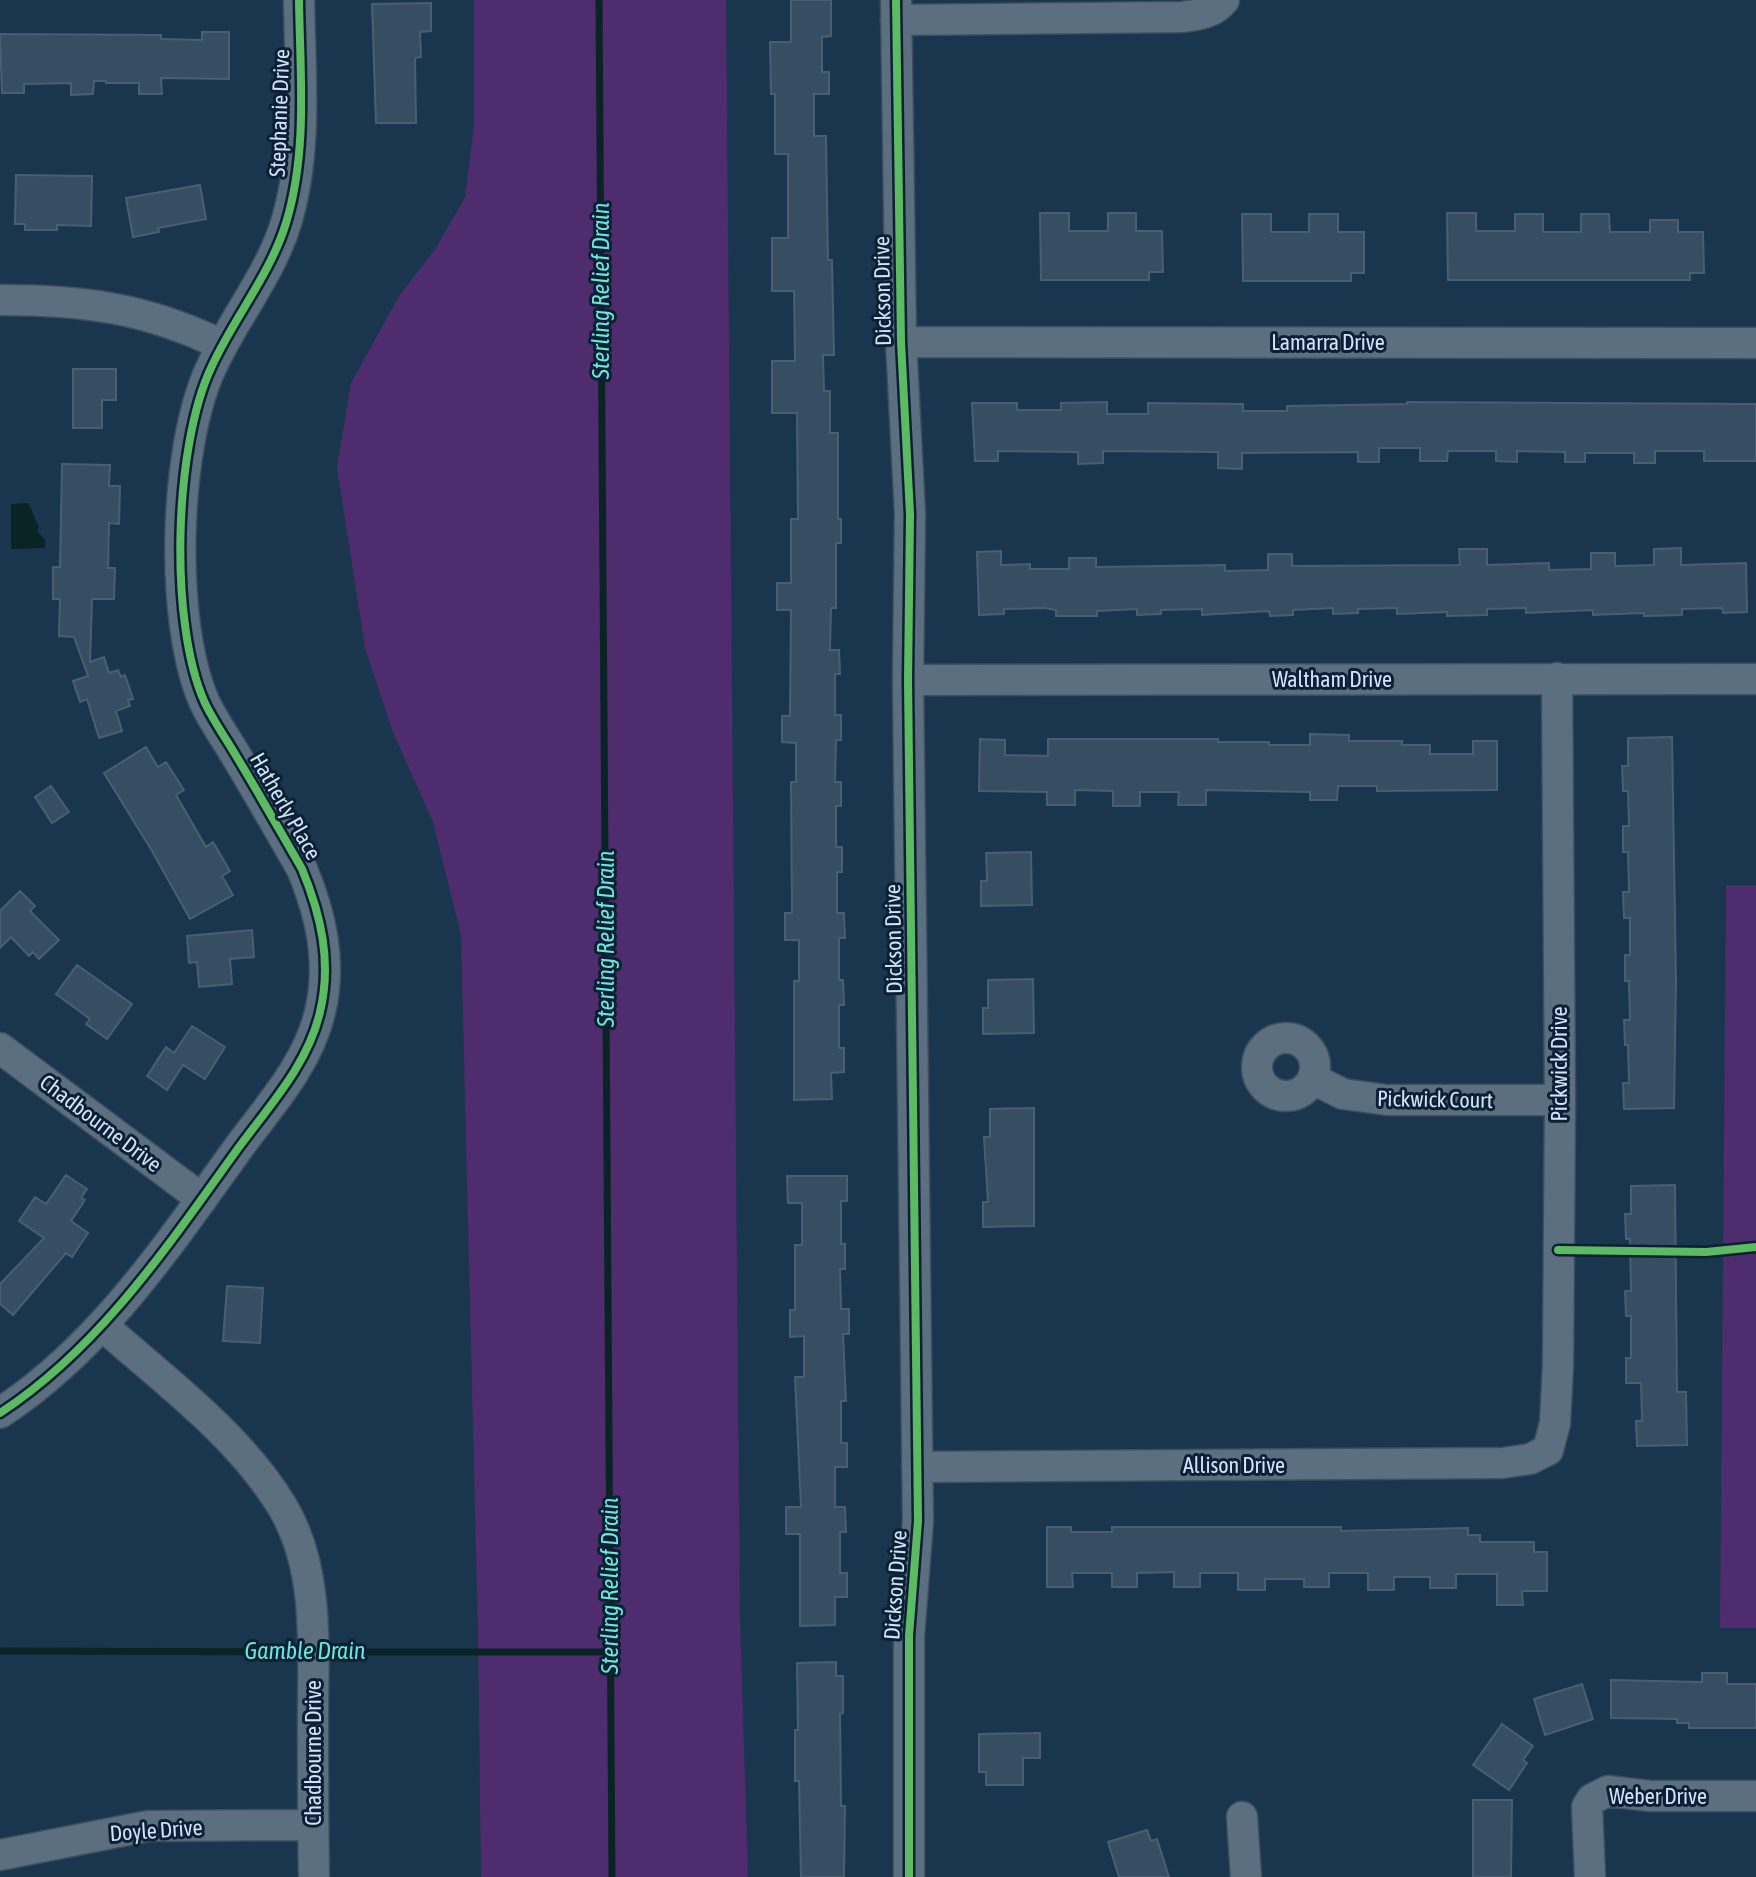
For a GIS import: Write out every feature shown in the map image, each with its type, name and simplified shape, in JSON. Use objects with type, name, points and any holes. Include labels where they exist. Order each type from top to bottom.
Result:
[{"type":"street","name":"Stephanie Drive","points":[[285,225],[301,149],[299,0]]},
{"type":"street","points":[[896,10],[1182,17],[1202,14],[1223,2]]},
{"type":"street","name":"Dickson Drive","points":[[896,10],[901,342],[910,514],[908,680],[918,1521],[909,1636],[909,1877]]},
{"type":"street","name":"Hatherly Place","points":[[0,1413],[26,1396],[103,1326],[202,1199],[296,1069],[311,1042],[320,1011],[325,981],[321,924],[307,882],[204,701],[189,651],[182,591],[185,464],[199,397],[222,345],[257,286],[285,225]]},
{"type":"street","points":[[0,300],[51,300],[123,310],[163,319],[222,345]]},
{"type":"street","name":"Lamarra Drive","points":[[901,342],[1756,343]]},
{"type":"street","name":"Pickwick Drive","points":[[1548,1450],[1555,1423],[1558,1365],[1557,678]]},
{"type":"street","name":"Waltham Drive","points":[[908,680],[1756,679]]},
{"type":"street","name":"Chadbourne Drive","points":[[0,1048],[202,1199]]},
{"type":"street","name":"Pickwick Court","points":[[1313,1079],[1343,1094],[1387,1100],[1560,1100]]},
{"type":"street","name":"Chadbourne Drive","points":[[103,1326],[207,1417],[253,1465],[283,1507],[298,1540],[311,1595],[313,1636],[314,1877]]},
{"type":"street","name":"Allison Drive","points":[[917,1467],[1503,1463],[1530,1459],[1548,1450]]},
{"type":"street","name":"Weber Drive","points":[[1590,1877],[1587,1807],[1592,1799],[1608,1791],[1650,1796],[1756,1796]]},
{"type":"street","points":[[1242,1817],[1246,1877]]},
{"type":"street","name":"Doyle Drive","points":[[0,1855],[148,1826],[313,1825]]},
{"type":"shaded area","name":"Sterling Relief Drain","points":[[474,0],[726,0],[740,1621],[748,1877],[481,1877],[461,935],[433,822],[393,732],[365,648],[337,467],[351,383],[399,296],[436,248],[465,197],[474,126]]},
{"type":"shaded area","points":[[28,503],[39,526],[37,531],[45,540],[45,548],[11,549],[11,504]]},
{"type":"shaded area","points":[[1726,885],[1756,885],[1756,1628],[1720,1628]]},
{"type":"building","points":[[791,0],[831,0],[831,36],[822,37],[822,72],[829,72],[829,94],[814,94],[814,136],[826,136],[828,260],[832,260],[834,355],[823,355],[824,391],[830,391],[830,433],[838,433],[841,543],[836,543],[836,608],[831,608],[830,650],[839,650],[840,674],[835,674],[835,715],[841,715],[841,740],[836,740],[835,782],[841,782],[841,806],[836,806],[836,847],[842,847],[842,872],[837,872],[837,913],[844,913],[845,938],[839,938],[839,980],[843,980],[844,1005],[839,1005],[839,1048],[844,1048],[844,1072],[831,1073],[832,1099],[794,1100],[794,981],[799,981],[799,940],[785,940],[785,913],[792,913],[791,782],[796,782],[796,743],[782,742],[782,716],[790,716],[791,610],[777,610],[777,583],[791,583],[791,519],[798,519],[797,413],[772,413],[772,361],[795,361],[794,291],[772,291],[772,238],[788,238],[788,154],[775,154],[775,94],[771,94],[770,42],[791,42]]},
{"type":"building","points":[[431,3],[431,31],[420,32],[421,57],[415,58],[416,123],[376,123],[372,4]]},
{"type":"building","points":[[202,32],[229,32],[229,79],[161,78],[162,94],[139,94],[139,83],[106,81],[94,81],[93,94],[71,95],[71,83],[24,84],[24,93],[2,93],[0,34],[161,35],[161,39],[202,40]]},
{"type":"building","points":[[16,175],[92,176],[91,226],[57,225],[57,230],[25,230],[25,224],[15,224]]},
{"type":"building","points":[[200,185],[206,219],[158,228],[159,232],[133,237],[126,198]]},
{"type":"building","points":[[1040,213],[1069,213],[1069,231],[1108,231],[1108,213],[1136,213],[1136,231],[1162,231],[1163,272],[1149,272],[1149,280],[1041,280]]},
{"type":"building","points":[[1447,213],[1476,213],[1476,231],[1515,231],[1515,214],[1543,214],[1543,232],[1581,232],[1581,214],[1609,214],[1610,232],[1650,232],[1650,220],[1678,220],[1678,232],[1703,232],[1704,273],[1690,273],[1690,280],[1448,280]]},
{"type":"building","points":[[1242,214],[1271,214],[1271,232],[1309,232],[1309,214],[1338,214],[1338,232],[1364,232],[1364,273],[1351,273],[1351,281],[1243,281]]},
{"type":"building","points":[[73,369],[116,369],[116,400],[102,400],[102,428],[73,428]]},
{"type":"building","points":[[1107,402],[1107,414],[1148,414],[1148,403],[1243,404],[1243,411],[1287,411],[1287,406],[1407,402],[1756,404],[1756,461],[1704,461],[1704,451],[1655,451],[1655,463],[1634,463],[1634,453],[1585,453],[1585,462],[1565,462],[1565,452],[1517,451],[1517,462],[1496,461],[1496,451],[1448,451],[1447,461],[1420,461],[1420,448],[1379,448],[1379,462],[1358,462],[1358,452],[1242,453],[1242,469],[1218,468],[1218,452],[1103,451],[1103,463],[1078,464],[1078,452],[998,451],[998,461],[975,461],[972,403],[1017,403],[1017,410],[1061,410],[1061,403]]},
{"type":"building","points":[[62,464],[110,465],[109,486],[120,486],[119,524],[109,523],[108,568],[115,568],[114,599],[92,599],[90,662],[104,657],[109,673],[118,670],[121,677],[125,675],[133,699],[128,700],[130,706],[116,711],[122,731],[99,738],[87,699],[80,702],[73,681],[88,676],[74,637],[59,636],[60,599],[53,599],[53,567],[60,567]]},
{"type":"building","points":[[1681,548],[1681,565],[1746,563],[1747,612],[1723,613],[1722,608],[1682,609],[1682,615],[1644,616],[1644,613],[1593,615],[1593,610],[1526,613],[1526,608],[1487,609],[1487,615],[1447,616],[1447,612],[1397,614],[1397,608],[1358,609],[1358,613],[1333,614],[1333,608],[1293,610],[1293,615],[1270,616],[1269,611],[1202,615],[1202,609],[1161,610],[1161,614],[1137,615],[1137,609],[1097,611],[1097,616],[1056,616],[1056,610],[1044,608],[1004,609],[1004,614],[979,615],[977,552],[1001,551],[1001,565],[1030,564],[1030,569],[1069,569],[1069,558],[1096,558],[1096,567],[1225,565],[1225,571],[1268,570],[1268,554],[1292,554],[1292,566],[1460,565],[1459,549],[1487,549],[1487,565],[1549,563],[1549,570],[1591,569],[1591,553],[1615,553],[1615,566],[1654,565],[1654,549]]},
{"type":"building","points":[[1310,734],[1349,735],[1349,741],[1402,741],[1402,745],[1430,745],[1430,754],[1473,754],[1473,741],[1497,741],[1497,790],[1377,791],[1377,786],[1338,786],[1337,800],[1310,800],[1310,792],[1206,790],[1206,805],[1178,805],[1179,792],[1140,792],[1140,806],[1113,806],[1113,791],[1075,790],[1075,805],[1047,805],[1047,792],[979,791],[980,739],[1005,740],[1005,755],[1048,756],[1048,739],[1218,739],[1218,742],[1310,745]]},
{"type":"building","points":[[1672,737],[1676,980],[1674,1108],[1624,1109],[1623,1083],[1629,1083],[1624,1020],[1630,1020],[1625,955],[1630,955],[1630,918],[1624,918],[1623,892],[1629,892],[1628,852],[1623,852],[1623,826],[1629,826],[1628,791],[1623,791],[1622,766],[1628,766],[1628,738]]},
{"type":"building","points":[[146,747],[158,767],[166,762],[184,790],[176,795],[206,847],[213,842],[230,871],[222,876],[233,895],[190,919],[104,773]]},
{"type":"building","points":[[51,786],[69,812],[52,823],[35,797]]},
{"type":"building","points":[[1031,852],[1032,905],[981,906],[981,881],[987,881],[986,853]]},
{"type":"building","points":[[20,891],[35,906],[30,911],[59,940],[39,959],[33,952],[29,956],[11,937],[0,948],[0,911]]},
{"type":"building","points":[[252,930],[254,957],[230,959],[232,984],[199,987],[197,962],[189,963],[187,936]]},
{"type":"building","points":[[77,965],[132,1004],[107,1039],[86,1024],[90,1019],[56,994]]},
{"type":"building","points":[[1033,979],[1034,1033],[983,1034],[983,1008],[988,1008],[988,980]]},
{"type":"building","points":[[192,1026],[225,1047],[205,1079],[183,1065],[167,1090],[147,1076],[166,1047],[174,1053]]},
{"type":"building","points":[[1034,1108],[1034,1226],[983,1227],[983,1202],[988,1202],[984,1137],[990,1137],[990,1109]]},
{"type":"building","points":[[66,1175],[87,1189],[81,1198],[85,1200],[71,1221],[88,1233],[72,1257],[66,1253],[13,1315],[0,1304],[0,1284],[44,1238],[19,1221],[35,1197],[46,1204]]},
{"type":"building","points":[[787,1176],[847,1176],[847,1201],[841,1201],[841,1244],[845,1244],[845,1269],[840,1269],[841,1309],[849,1309],[849,1334],[843,1334],[846,1401],[841,1401],[841,1443],[847,1443],[847,1467],[835,1467],[835,1507],[845,1507],[846,1532],[840,1532],[840,1573],[847,1573],[847,1597],[835,1597],[835,1625],[800,1626],[800,1534],[786,1534],[786,1507],[801,1507],[795,1377],[804,1377],[804,1336],[790,1337],[790,1310],[795,1310],[795,1245],[802,1245],[802,1203],[788,1203]]},
{"type":"building","points":[[1675,1185],[1677,1392],[1686,1392],[1687,1445],[1637,1446],[1636,1421],[1642,1421],[1641,1383],[1626,1383],[1626,1358],[1631,1358],[1631,1316],[1626,1316],[1625,1291],[1631,1291],[1630,1239],[1626,1239],[1625,1214],[1631,1214],[1631,1186]]},
{"type":"building","points":[[227,1286],[263,1288],[260,1343],[223,1341]]},
{"type":"building","points":[[1047,1527],[1071,1527],[1071,1532],[1112,1532],[1112,1527],[1341,1527],[1341,1531],[1468,1528],[1468,1535],[1480,1535],[1480,1542],[1534,1542],[1534,1552],[1547,1552],[1547,1591],[1522,1591],[1523,1605],[1497,1605],[1497,1574],[1456,1574],[1456,1588],[1430,1588],[1430,1577],[1394,1577],[1394,1590],[1368,1590],[1368,1573],[1329,1573],[1329,1587],[1304,1587],[1304,1579],[1265,1579],[1265,1590],[1238,1590],[1238,1573],[1200,1573],[1200,1587],[1174,1587],[1174,1572],[1137,1573],[1137,1587],[1112,1587],[1112,1573],[1072,1573],[1073,1587],[1047,1587]]},
{"type":"building","points":[[836,1662],[836,1676],[843,1676],[843,1713],[840,1714],[841,1806],[845,1806],[844,1877],[801,1877],[799,1781],[795,1781],[797,1663]]},
{"type":"building","points":[[1702,1673],[1727,1673],[1727,1684],[1756,1684],[1756,1728],[1689,1728],[1689,1723],[1677,1723],[1677,1719],[1611,1718],[1611,1680],[1702,1682]]},
{"type":"building","points":[[1582,1684],[1593,1719],[1545,1735],[1534,1699]]},
{"type":"building","points":[[1502,1724],[1533,1746],[1523,1760],[1527,1763],[1509,1790],[1473,1765]]},
{"type":"building","points":[[1040,1733],[1040,1758],[1023,1758],[1023,1785],[986,1785],[986,1772],[979,1772],[979,1734]]},
{"type":"building","points":[[1473,1800],[1512,1800],[1511,1877],[1473,1877]]},
{"type":"building","points":[[1147,1830],[1151,1841],[1157,1839],[1169,1877],[1119,1877],[1108,1842]]},
{"type":"waterway","name":"Sterling Relief Drain","points":[[599,0],[612,1877]]},
{"type":"waterway","name":"Gamble Drain","points":[[0,1651],[304,1652]]},
{"type":"waterway","name":"Gamble Drain","points":[[321,1652],[611,1652]]},
{"type":"cycle path","points":[[0,1413],[70,1357],[131,1292],[287,1083],[307,1049],[320,1012],[325,957],[315,904],[302,869],[204,701],[185,626],[180,534],[189,442],[199,402],[220,350],[271,261],[293,196],[301,112],[299,0]]},
{"type":"cycle path","points":[[896,0],[901,342],[910,514],[908,680],[918,1521],[909,1636],[909,1877]]},
{"type":"cycle path","points":[[1558,1250],[1706,1252],[1756,1247]]}]
